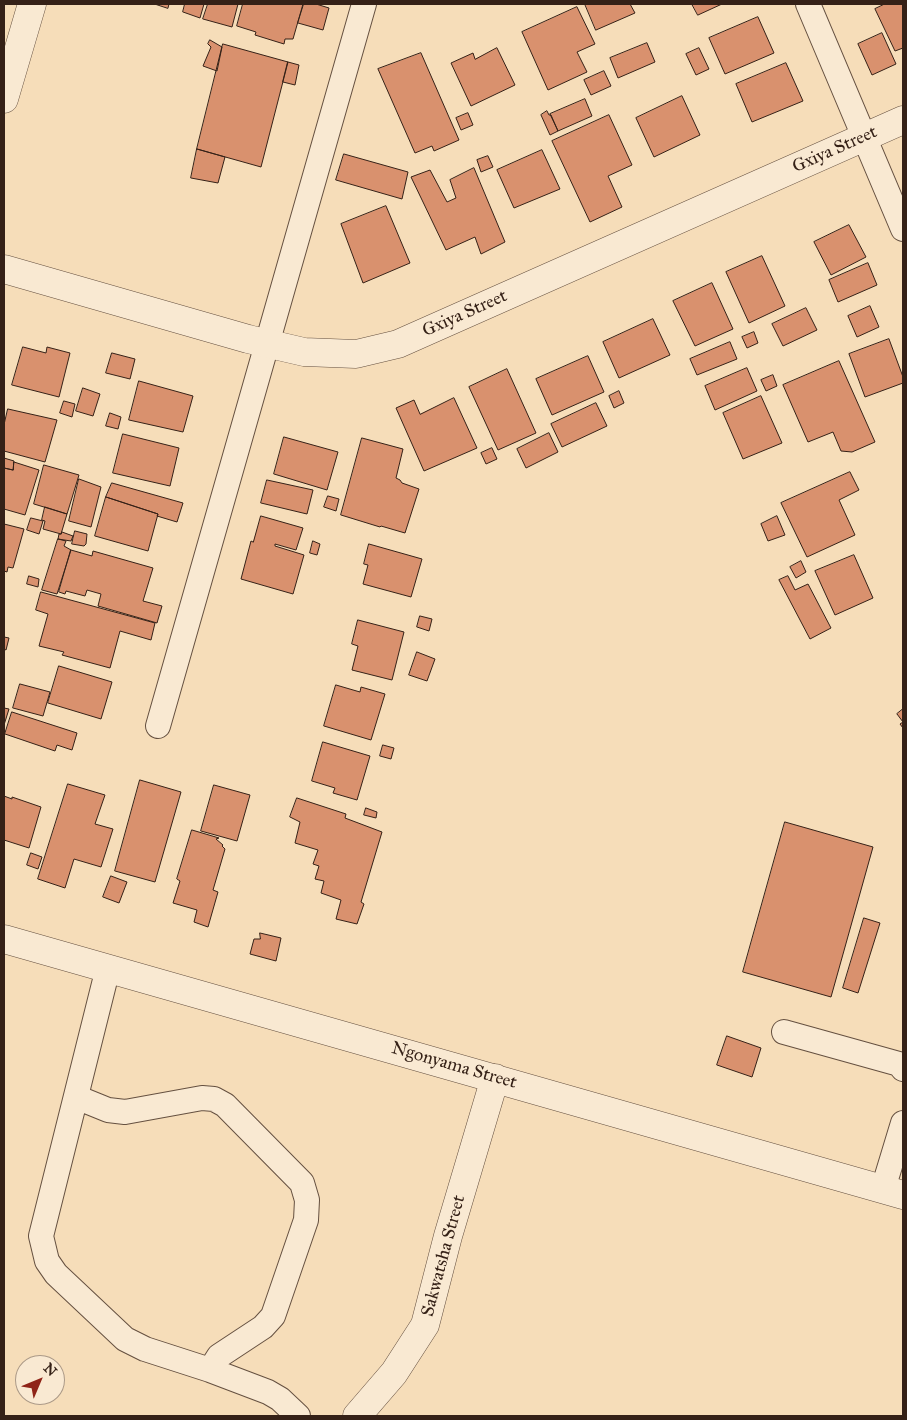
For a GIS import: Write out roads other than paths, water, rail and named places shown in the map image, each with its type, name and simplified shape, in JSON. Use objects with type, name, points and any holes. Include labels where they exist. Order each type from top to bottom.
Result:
[{"type":"street","points":[[4,99],[32,4]]},
{"type":"street","name":"Gxiya Street","points":[[4,269],[266,343],[304,352],[356,354],[398,344],[903,120]]},
{"type":"street","name":"Ngonyama Street","points":[[4,939],[893,1192]]},
{"type":"street","name":"Sakwatsha Street","points":[[357,1416],[394,1373],[425,1325],[448,1236],[495,1078]]},
{"type":"lane","points":[[158,726],[364,4]]},
{"type":"lane","points":[[808,4],[903,229]]},
{"type":"lane","points":[[108,968],[41,1236],[47,1260],[56,1274],[125,1339],[145,1349],[210,1370],[268,1392],[280,1399],[298,1416]]},
{"type":"lane","points":[[784,1032],[899,1064],[903,1069]]},
{"type":"lane","points":[[76,1097],[108,1110],[125,1112],[202,1098],[214,1099],[225,1105],[302,1182],[307,1200],[306,1220],[273,1316],[263,1327],[219,1356],[210,1370]]},
{"type":"lane","points":[[893,1192],[903,1123]]}]
